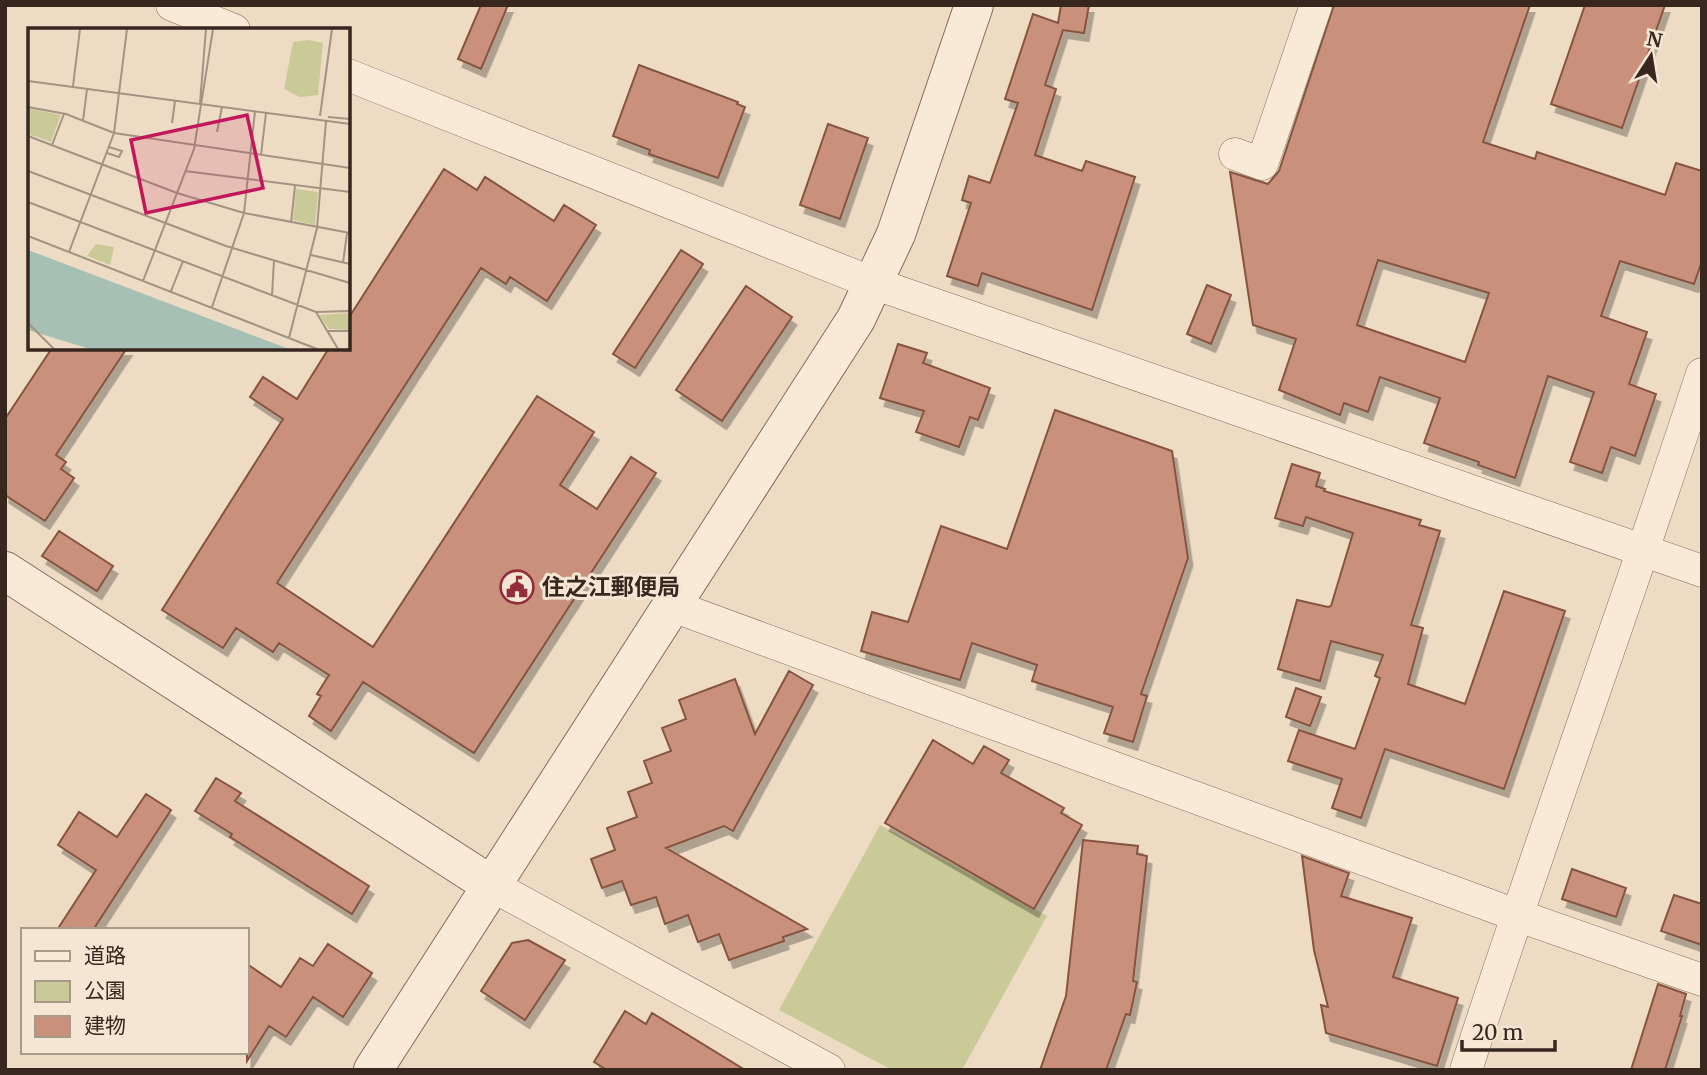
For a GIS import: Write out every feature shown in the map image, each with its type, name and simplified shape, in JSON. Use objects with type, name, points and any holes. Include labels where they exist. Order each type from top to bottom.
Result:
[{"type":"street","points":[[172,5],[229,28]]},
{"type":"street","points":[[373,1070],[856,319],[896,234],[974,5]]},
{"type":"street","points":[[1235,154],[1262,164],[1316,5]]},
{"type":"street","points":[[350,76],[873,283],[1702,571]]},
{"type":"street","points":[[1466,1070],[1516,915],[1644,550],[1702,374]]},
{"type":"street","points":[[5,571],[491,885],[830,1070]]},
{"type":"street","points":[[670,606],[1516,915],[1702,980]]},
{"type":"green space","points":[[880,825],[1047,916],[962,1070],[892,1070],[779,1010]]},
{"type":"building","points":[[481,5],[508,5],[481,69],[458,59]]},
{"type":"building","points":[[1061,5],[1089,5],[1084,33],[1063,30],[1045,85],[1056,89],[1035,155],[1082,171],[1086,161],[1135,177],[1092,310],[982,273],[978,286],[947,276],[971,203],[962,200],[969,176],[990,183],[1018,103],[1005,99],[1033,14],[1058,23]]},
{"type":"building","points":[[1334,5],[1530,5],[1483,142],[1535,159],[1537,152],[1665,195],[1676,163],[1702,171],[1702,261],[1694,284],[1620,261],[1601,316],[1647,332],[1629,384],[1656,394],[1635,456],[1611,447],[1602,473],[1570,462],[1594,392],[1548,376],[1515,478],[1424,443],[1440,398],[1380,377],[1368,412],[1344,403],[1340,415],[1279,390],[1296,339],[1253,325],[1230,172],[1268,184],[1279,171]],"holes":[[[1378,260],[1489,293],[1465,362],[1357,325]]]},
{"type":"building","points":[[1585,5],[1665,5],[1622,128],[1551,104]]},
{"type":"building","points":[[639,65],[745,107],[718,178],[649,154],[650,150],[613,136]]},
{"type":"building","points":[[828,124],[868,138],[840,219],[800,205]]},
{"type":"building","points":[[444,169],[477,190],[485,177],[554,221],[564,205],[596,225],[547,301],[510,277],[506,284],[481,268],[277,583],[373,647],[537,396],[594,432],[560,485],[597,509],[631,457],[656,473],[474,753],[363,682],[331,731],[309,716],[321,696],[317,694],[329,675],[279,643],[273,652],[236,628],[223,648],[162,610],[283,419],[250,397],[263,377],[297,399],[328,350],[350,350],[350,316]]},
{"type":"building","points":[[681,250],[703,264],[635,368],[613,354]]},
{"type":"building","points":[[1207,285],[1231,295],[1211,344],[1187,334]]},
{"type":"building","points":[[746,286],[792,317],[722,421],[676,390]]},
{"type":"building","points":[[898,344],[927,353],[923,363],[990,388],[978,420],[970,417],[959,447],[916,432],[924,411],[880,398]]},
{"type":"building","points":[[51,350],[126,350],[56,455],[66,462],[61,469],[74,478],[45,521],[5,495],[5,419]]},
{"type":"building","points":[[1055,410],[1172,451],[1188,558],[1141,694],[1147,696],[1133,742],[1104,733],[1113,707],[1032,681],[1037,665],[972,643],[960,680],[861,651],[872,612],[908,622],[941,526],[1007,549]]},
{"type":"building","points":[[1292,464],[1320,473],[1316,486],[1325,489],[1324,491],[1421,520],[1419,525],[1440,531],[1411,625],[1423,628],[1408,684],[1465,704],[1504,591],[1565,611],[1504,789],[1385,749],[1361,818],[1332,808],[1342,779],[1288,761],[1299,730],[1355,749],[1380,678],[1375,676],[1383,655],[1331,641],[1320,681],[1278,669],[1297,600],[1331,606],[1353,533],[1306,517],[1303,526],[1275,518]]},
{"type":"building","points":[[59,531],[113,566],[97,591],[42,556]]},
{"type":"building","points":[[789,671],[813,685],[733,831],[724,826],[666,848],[807,929],[783,937],[784,941],[729,960],[719,934],[698,942],[688,915],[665,924],[656,897],[631,905],[622,881],[602,888],[591,859],[615,850],[607,828],[637,817],[628,792],[652,783],[644,761],[671,751],[662,728],[686,719],[679,700],[735,679],[755,734]]},
{"type":"building","points":[[1296,688],[1321,697],[1310,726],[1286,717]]},
{"type":"building","points":[[933,740],[973,764],[984,746],[1009,760],[1001,773],[1064,808],[1061,813],[1082,825],[1034,909],[885,823]]},
{"type":"building","points":[[216,778],[241,793],[235,801],[369,886],[352,914],[230,837],[232,834],[195,811]]},
{"type":"building","points":[[146,794],[171,810],[94,928],[58,928],[96,870],[58,845],[79,812],[117,837]]},
{"type":"building","points":[[1083,840],[1138,846],[1137,854],[1147,856],[1133,981],[1137,982],[1130,1015],[1126,1014],[1106,1070],[1040,1070],[1066,996]]},
{"type":"building","points":[[1302,856],[1349,873],[1341,896],[1412,918],[1393,977],[1458,998],[1437,1066],[1326,1033],[1321,1005],[1328,1007],[1314,950]]},
{"type":"building","points":[[1572,869],[1626,888],[1616,917],[1562,899]]},
{"type":"building","points":[[1674,895],[1702,904],[1702,945],[1661,931]]},
{"type":"building","points":[[528,940],[565,960],[525,1020],[481,991],[512,943]]},
{"type":"building","points":[[328,944],[372,973],[343,1017],[313,997],[286,1037],[269,1026],[247,1061],[248,965],[281,987],[300,958],[313,966]]},
{"type":"building","points":[[1658,984],[1686,994],[1682,1016],[1665,1070],[1631,1070]]},
{"type":"building","points":[[625,1011],[646,1024],[652,1013],[745,1070],[607,1070],[594,1062]]},
{"type":"place","name":"住之江郵便局","points":[[517,587]]}]
